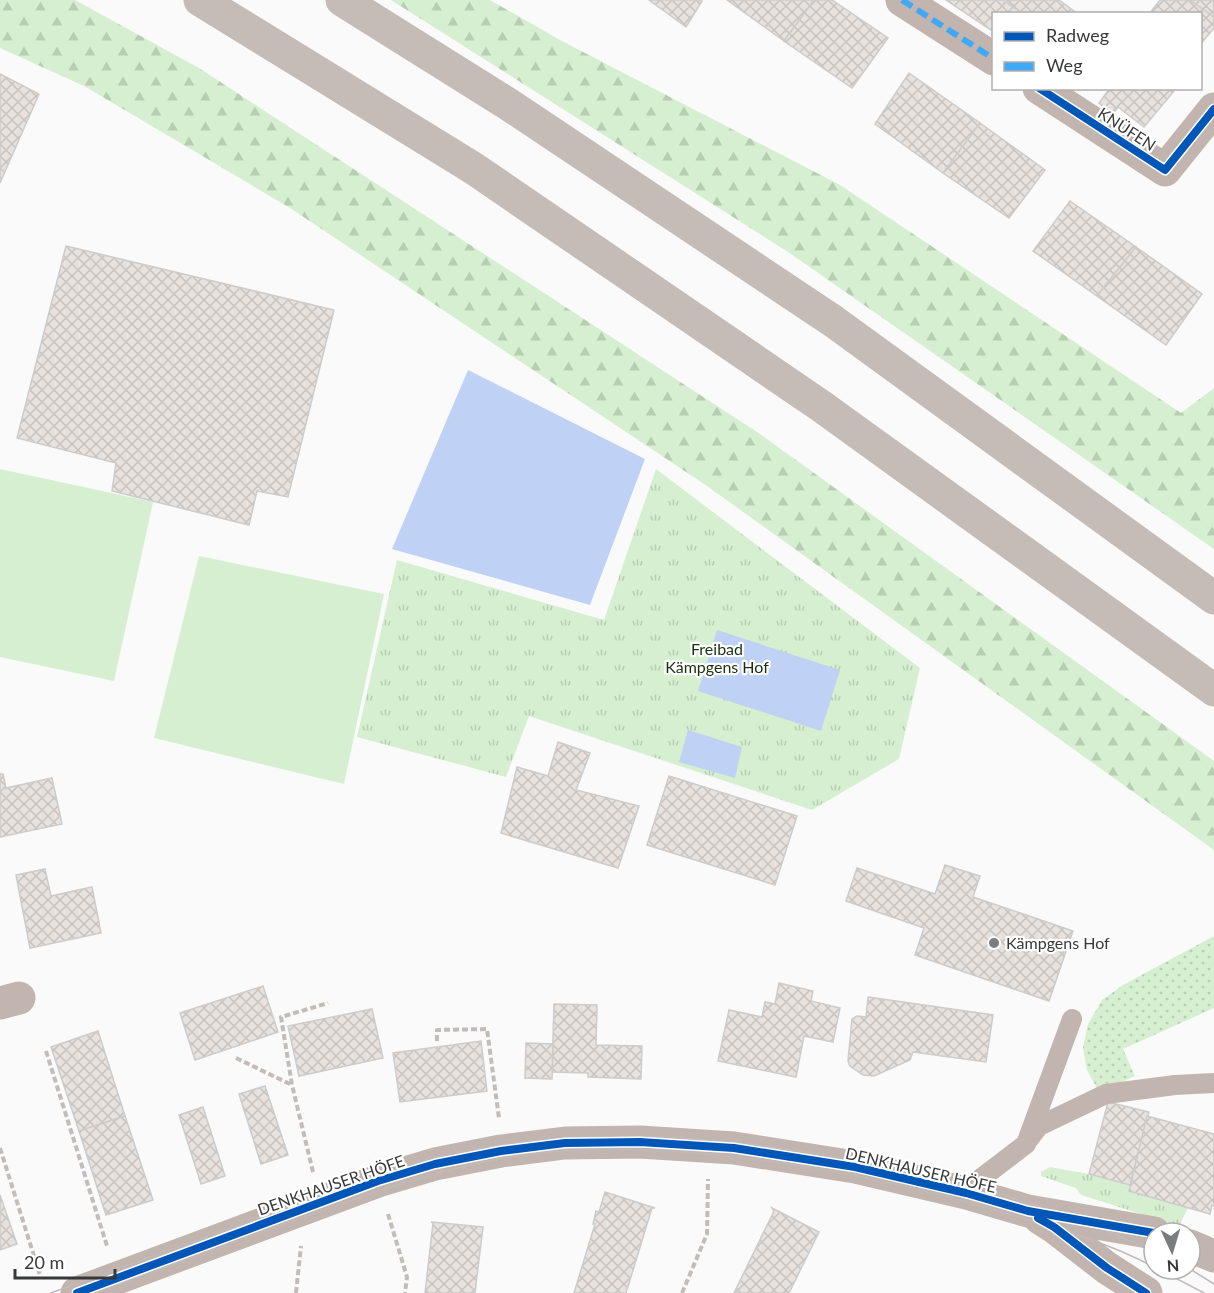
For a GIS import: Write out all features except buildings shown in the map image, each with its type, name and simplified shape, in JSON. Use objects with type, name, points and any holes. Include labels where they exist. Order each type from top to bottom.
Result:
[{"type":"highway","points":[[200,0],[492,182],[821,406],[1214,690]]},
{"type":"highway","points":[[342,0],[508,104],[833,321],[1214,598]]},
{"type":"street","points":[[902,0],[992,58]]},
{"type":"street","name":"KNÜFEN","points":[[1042,90],[1165,170],[1214,109]]},
{"type":"street","name":"DENKHAUSER HÖFE","points":[[77,1293],[378,1181],[435,1164],[501,1151],[565,1143],[640,1142],[734,1148],[855,1167],[966,1193],[1028,1211],[1142,1231]]},
{"type":"street","name":"DENKHAUSER HÖFE","points":[[1028,1211],[1146,1293]]},
{"type":"lane","points":[[1026,1144],[1072,1019]]},
{"type":"lane","points":[[966,1193],[971,1186],[1026,1144],[1039,1126],[1106,1095],[1175,1085],[1214,1083]]},
{"type":"path","points":[[313,1172],[292,1085],[281,1017],[328,1002]]},
{"type":"path","points":[[436,1041],[437,1030],[487,1029],[499,1119]]},
{"type":"path","points":[[46,1051],[108,1250]]},
{"type":"path","points":[[236,1059],[292,1085]]},
{"type":"path","points":[[682,1293],[707,1234],[709,1146]]},
{"type":"path","points":[[0,1148],[40,1275]]},
{"type":"path","points":[[378,1181],[407,1277],[405,1293]]},
{"type":"path","points":[[296,1293],[298,1269]]},
{"type":"green space","points":[[0,0],[75,0],[199,68],[757,432],[1214,761],[1214,850],[707,486],[290,208],[84,86],[0,48]]},
{"type":"green space","points":[[391,0],[490,0],[560,40],[840,185],[1181,413],[1214,388],[1214,549],[788,252]]},
{"type":"green space","points":[[0,469],[153,502],[114,681],[0,657]]},
{"type":"green space","name":"Freibad Kämpgens Hof","points":[[656,469],[920,668],[899,759],[812,810],[529,716],[506,777],[357,737],[397,560],[604,620]]},
{"type":"green space","points":[[199,556],[384,594],[344,784],[154,738]]},
{"type":"green space","points":[[1214,936],[1214,1008],[1123,1049],[1135,1076],[1099,1092],[1087,1070],[1083,1048],[1088,1024],[1102,1000],[1123,985]]},
{"type":"green space","points":[[1050,1167],[1089,1174],[1130,1185],[1129,1191],[1188,1208],[1182,1221],[1163,1221],[1081,1195],[1076,1188],[1041,1176],[1041,1172]]},
{"type":"water","points":[[468,370],[645,459],[590,605],[392,549]]},
{"type":"water","points":[[717,630],[840,670],[821,731],[698,691]]},
{"type":"water","points":[[688,730],[742,747],[735,778],[679,762]]},
{"type":"tram line","points":[[51,1293],[400,1167],[436,1157],[496,1146],[555,1139],[614,1136],[732,1142],[791,1150],[909,1172],[1042,1207],[1094,1225],[1142,1247]]},
{"type":"tram line","points":[[95,1293],[335,1206],[415,1180],[470,1165],[521,1155],[615,1149],[726,1156],[849,1174],[929,1192],[1065,1231],[1101,1243],[1142,1262]]},
{"type":"tram line","points":[[1202,1276],[1214,1284]]},
{"type":"tram line","points":[[1181,1281],[1204,1293]]},
{"type":"marked path","points":[[902,0],[992,58]]},
{"type":"cycle path","points":[[1042,90],[1165,170],[1214,109]]},
{"type":"cycle path","points":[[77,1293],[378,1181],[435,1164],[501,1151],[565,1143],[640,1142],[734,1148],[855,1167],[966,1193],[1028,1211],[1142,1231]]},
{"type":"cycle path","points":[[1038,1218],[1146,1293]]},
{"type":"place","name":"Kämpgens Hof","points":[[994,943]]}]
